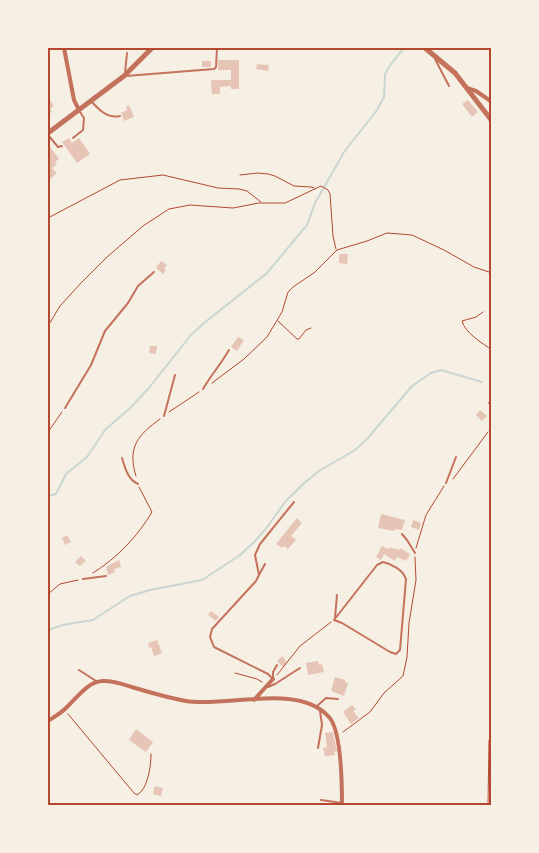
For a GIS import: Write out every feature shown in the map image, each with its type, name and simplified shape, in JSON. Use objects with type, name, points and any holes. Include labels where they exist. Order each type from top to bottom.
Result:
[{"type":"street","points":[[64,48],[74,100],[79,110]]},
{"type":"street","points":[[48,134],[124,76],[152,48]]},
{"type":"street","points":[[425,48],[454,73],[492,121]]},
{"type":"street","points":[[467,88],[476,91],[492,102]]},
{"type":"street","points":[[254,700],[272,679]]},
{"type":"street","points":[[48,721],[65,710],[88,687],[103,681],[191,702],[292,700],[318,707],[330,718],[337,733],[342,804]]},
{"type":"lane","points":[[127,53],[124,76],[214,69],[216,67],[217,48]]},
{"type":"lane","points":[[432,53],[449,86]]},
{"type":"lane","points":[[91,101],[97,108],[108,115],[114,118],[120,116]]},
{"type":"lane","points":[[73,138],[81,133],[84,124],[84,118],[79,110]]},
{"type":"lane","points":[[48,134],[58,147],[62,146]]},
{"type":"lane","points":[[65,408],[91,365],[105,331],[138,286],[154,272]]},
{"type":"lane","points":[[203,389],[210,376],[222,364],[229,350]]},
{"type":"lane","points":[[164,416],[175,375]]},
{"type":"lane","points":[[489,403],[492,406]]},
{"type":"lane","points":[[446,483],[456,457]]},
{"type":"lane","points":[[122,458],[127,472],[134,482],[138,484]]},
{"type":"lane","points":[[259,575],[255,555],[260,544],[294,502]]},
{"type":"lane","points":[[402,534],[415,553]]},
{"type":"lane","points":[[383,562],[391,563],[405,574],[406,588],[400,650],[396,654],[334,620],[377,565],[383,562]]},
{"type":"lane","points":[[266,564],[245,594],[212,629],[210,637],[214,647],[268,674],[272,679]]},
{"type":"lane","points":[[83,579],[106,576]]},
{"type":"lane","points":[[334,620],[337,595]]},
{"type":"lane","points":[[272,679],[277,665]]},
{"type":"lane","points":[[265,687],[275,684],[300,668]]},
{"type":"lane","points":[[79,670],[97,682]]},
{"type":"lane","points":[[318,748],[322,725],[318,707],[326,698],[338,699]]},
{"type":"lane","points":[[321,800],[342,804]]},
{"type":"path","points":[[240,175],[268,174],[294,186],[311,186],[315,189]]},
{"type":"path","points":[[48,218],[120,180],[162,175],[218,188],[240,188],[251,193],[261,203]]},
{"type":"path","points":[[48,326],[73,291],[107,257],[142,226],[169,209],[190,205],[233,208],[261,203],[285,202],[321,186],[328,190],[330,194],[333,236],[337,250]]},
{"type":"path","points":[[48,594],[60,584],[83,579],[107,564],[142,530],[152,512],[138,484],[132,456],[136,443],[143,431],[244,360],[267,337],[278,320],[288,292],[315,272],[337,250],[387,233],[412,235],[474,267],[492,273]]},
{"type":"path","points":[[482,312],[476,317],[462,321],[463,325],[492,350]]},
{"type":"path","points":[[278,320],[297,339],[306,330],[311,328]]},
{"type":"path","points":[[48,432],[65,408]]},
{"type":"path","points":[[337,733],[346,732],[370,712],[384,694],[403,676],[416,580],[415,553],[426,515],[446,483],[453,479],[460,471],[491,428]]},
{"type":"path","points":[[272,679],[282,671],[300,646],[334,620]]},
{"type":"path","points":[[235,673],[257,679],[265,687]]},
{"type":"path","points":[[65,710],[137,795],[142,790],[151,768],[151,754]]},
{"type":"path","points":[[488,806],[489,740]]},
{"type":"building","points":[[218,60],[239,60],[239,89],[231,89],[231,86],[220,87],[220,94],[212,94],[211,80],[231,80],[231,70],[218,70]]},
{"type":"building","points":[[202,61],[211,61],[211,67],[202,67]]},
{"type":"building","points":[[257,64],[269,65],[268,71],[256,69]]},
{"type":"building","points":[[50,100],[54,106],[50,109],[52,112],[48,115],[48,102]]},
{"type":"building","points":[[468,100],[478,112],[472,117],[462,104]]},
{"type":"building","points":[[129,105],[134,117],[124,121],[121,113],[127,110],[126,107]]},
{"type":"building","points":[[69,138],[72,143],[79,138],[90,154],[77,163],[62,142]]},
{"type":"building","points":[[48,144],[59,159],[52,168],[57,173],[48,181]]},
{"type":"building","points":[[339,254],[348,254],[347,264],[339,263]]},
{"type":"building","points":[[161,261],[167,265],[164,268],[166,270],[163,274],[156,268]]},
{"type":"building","points":[[238,337],[244,340],[237,351],[231,347]]},
{"type":"building","points":[[150,346],[157,346],[156,354],[149,353]]},
{"type":"building","points":[[480,410],[487,416],[482,421],[476,415]]},
{"type":"building","points":[[381,514],[405,520],[402,530],[395,529],[394,531],[378,528]]},
{"type":"building","points":[[297,518],[302,523],[291,536],[296,540],[288,549],[284,546],[282,548],[276,544]]},
{"type":"building","points":[[413,520],[421,523],[419,530],[411,527]]},
{"type":"building","points":[[67,535],[71,542],[65,545],[62,538]]},
{"type":"building","points":[[382,546],[389,549],[390,547],[399,550],[400,548],[410,554],[406,561],[397,557],[395,561],[384,554],[381,560],[376,557]]},
{"type":"building","points":[[81,556],[86,561],[80,566],[75,562]]},
{"type":"building","points":[[119,560],[121,567],[114,569],[115,572],[108,575],[106,567]]},
{"type":"building","points":[[211,611],[219,617],[216,621],[208,615]]},
{"type":"building","points":[[157,640],[162,653],[154,656],[148,643]]},
{"type":"building","points":[[282,656],[287,662],[283,667],[277,661]]},
{"type":"building","points":[[318,661],[319,665],[322,664],[324,672],[308,675],[306,663]]},
{"type":"building","points":[[335,677],[348,683],[344,696],[331,691]]},
{"type":"building","points":[[352,705],[356,709],[353,711],[359,718],[351,724],[343,712]]},
{"type":"building","points":[[136,729],[153,742],[146,752],[129,740]]},
{"type":"building","points":[[333,732],[337,751],[334,752],[335,755],[325,756],[323,748],[327,747],[325,733]]},
{"type":"building","points":[[155,786],[163,788],[161,796],[153,794]]},
{"type":"waterway","points":[[48,496],[56,494],[66,474],[87,457],[105,430],[148,389],[191,335],[267,273],[307,225],[315,203],[344,152],[377,110],[384,97],[385,74],[404,48]]},
{"type":"waterway","points":[[48,630],[63,625],[93,620],[130,596],[150,590],[202,580],[240,555],[265,530],[285,502],[303,484],[319,471],[355,450],[367,439],[412,386],[431,373],[441,370],[482,382]]}]
